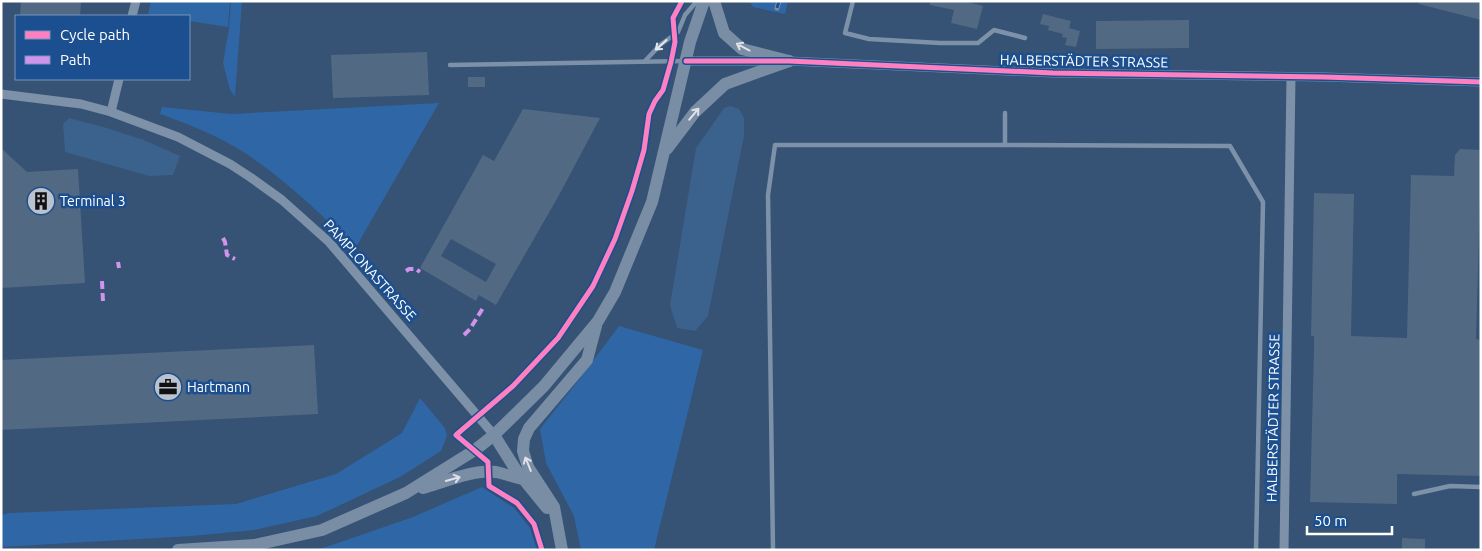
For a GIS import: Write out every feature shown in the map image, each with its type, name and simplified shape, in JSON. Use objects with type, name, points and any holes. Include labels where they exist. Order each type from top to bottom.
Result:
[{"type":"main road","points":[[406,493],[475,450],[494,435],[544,386],[598,321],[615,292],[652,202],[690,42],[704,1]]},
{"type":"main road","points":[[714,1],[724,33],[742,49],[789,61]]},
{"type":"main road","points":[[664,153],[695,112],[725,84],[789,61]]},
{"type":"main road","points":[[562,550],[554,507],[528,467],[523,451],[524,439],[529,428],[587,360],[598,321]]},
{"type":"main road","points":[[494,435],[516,470],[556,522]]},
{"type":"main road","points":[[178,550],[255,545],[322,530],[406,493],[482,472],[495,472],[523,479]]},
{"type":"street","points":[[132,15],[136,1]]},
{"type":"street","name":"HALBERSTÄDTER STRASSE","points":[[686,61],[789,61],[1053,73],[1481,82]]},
{"type":"street","name":"HALBERSTÄDTER STRASSE","points":[[1284,550],[1292,77]]},
{"type":"street","points":[[111,112],[119,80]]},
{"type":"street","name":"PAMPLONASTRASSE","points":[[1,94],[81,104],[111,112],[178,137],[230,164],[282,200],[329,242],[494,435]]},
{"type":"lane","points":[[645,61],[660,45],[678,32],[686,15],[697,1]]},
{"type":"lane","points":[[853,1],[845,33],[869,39],[978,43],[994,30],[1025,38]]},
{"type":"lane","points":[[450,65],[686,61]]},
{"type":"lane","points":[[1005,113],[1005,145]]},
{"type":"lane","points":[[773,550],[768,195],[775,145],[1230,146],[1263,202],[1256,550]]},
{"type":"lane","points":[[1414,494],[1450,486],[1481,486]]},
{"type":"shaded area","points":[[151,1],[230,1],[228,27],[190,21],[190,15],[148,14]]},
{"type":"shaded area","points":[[231,1],[242,1],[235,97],[230,90],[223,63]]},
{"type":"shaded area","points":[[749,1],[788,1],[785,14],[753,7]]},
{"type":"shaded area","points":[[439,103],[356,247],[269,170],[237,148],[209,133],[160,114],[162,107],[232,114]]},
{"type":"shaded area","points":[[730,106],[739,109],[744,118],[744,136],[708,316],[695,331],[677,328],[670,305],[696,148],[724,108]]},
{"type":"shaded area","points":[[69,118],[144,140],[180,156],[173,175],[149,176],[65,152],[63,124]]},
{"type":"shaded area","points":[[619,326],[703,350],[654,550],[581,550],[574,516],[546,463],[540,429]]},
{"type":"shaded area","points":[[420,398],[445,428],[447,436],[441,451],[400,477],[317,516],[254,530],[192,536],[1,547],[1,516],[8,513],[236,504],[336,474],[402,433]]},
{"type":"shaded area","points":[[482,487],[514,508],[530,528],[537,550],[311,550],[326,547],[413,517]]},
{"type":"building","points":[[21,1],[81,1],[80,15],[20,15]]},
{"type":"building","points":[[930,1],[964,1],[983,6],[977,29],[951,23],[954,10],[930,5]]},
{"type":"building","points":[[1419,1],[1481,1],[1481,20],[1419,4]]},
{"type":"building","points":[[1043,14],[1071,21],[1069,28],[1080,31],[1076,47],[1065,45],[1067,38],[1062,37],[1063,34],[1048,30],[1049,26],[1040,24]]},
{"type":"building","points":[[1189,20],[1189,48],[1096,49],[1096,21]]},
{"type":"building","points":[[427,52],[429,95],[333,98],[331,55]]},
{"type":"building","points":[[468,77],[485,77],[485,87],[468,87]]},
{"type":"building","points":[[523,109],[600,118],[558,197],[496,305],[479,295],[476,301],[420,268],[483,155],[494,161]],"holes":[[[451,239],[496,264],[486,282],[441,256]]]},
{"type":"building","name":"Terminal 3","points":[[1,148],[27,172],[78,169],[85,283],[1,288]]},
{"type":"building","points":[[1460,149],[1481,150],[1476,339],[1481,340],[1481,476],[1397,474],[1397,504],[1310,502],[1314,349],[1314,336],[1311,336],[1314,193],[1354,194],[1351,336],[1407,338],[1411,175],[1454,176],[1455,155]]},
{"type":"building","name":"Hartmann","points":[[314,345],[318,414],[1,430],[1,360]]},
{"type":"building","points":[[1402,538],[1425,539],[1425,550],[1402,550]]},
{"type":"railway","points":[[777,8],[779,1]]},
{"type":"marked path","points":[[223,238],[227,255],[235,259]]},
{"type":"marked path","points":[[118,262],[119,268]]},
{"type":"marked path","points":[[406,271],[416,269],[420,272]]},
{"type":"marked path","points":[[102,281],[103,302]]},
{"type":"marked path","points":[[464,335],[483,308]]},
{"type":"cycle path","points":[[542,550],[534,524],[517,503],[489,486],[488,462],[456,435],[513,386],[558,338],[593,286],[615,239],[632,191],[644,150],[649,114],[663,90],[671,62],[675,42],[673,18],[682,1]]},
{"type":"cycle path","points":[[686,61],[789,61],[1053,73],[1324,77],[1481,82]]},
{"type":"place","name":"Terminal 3","points":[[41,201]]},
{"type":"place","name":"Hartmann","points":[[168,387]]}]
